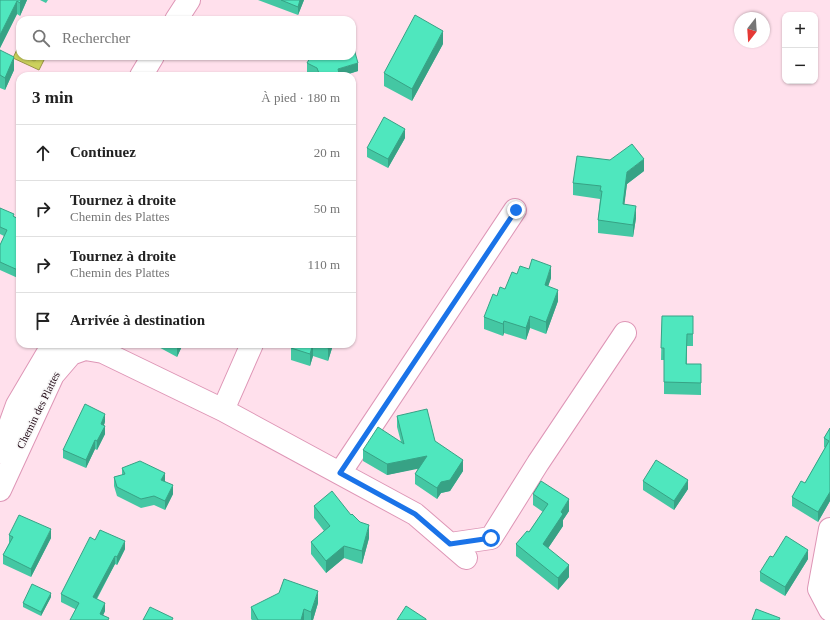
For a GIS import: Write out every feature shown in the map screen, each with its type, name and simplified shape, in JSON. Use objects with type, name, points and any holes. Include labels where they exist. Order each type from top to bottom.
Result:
[{"type":"street","points":[[179,16],[189,0]]},
{"type":"street","points":[[144,72],[151,60]]},
{"type":"street","points":[[340,473],[516,210]]},
{"type":"street","name":"Chemin des Plattes","points":[[0,490],[53,375],[70,354],[85,349],[103,352],[223,410],[340,473],[415,514],[458,551],[491,538],[538,463],[625,333]]},
{"type":"street","points":[[1,446],[17,406],[51,348]]},
{"type":"street","points":[[223,410],[250,348]]},
{"type":"street","points":[[823,620],[830,610],[819,589],[830,529]]},
{"type":"water","points":[[16,52],[16,59],[13,58]]},
{"type":"water","points":[[17,60],[44,60],[39,70]]},
{"type":"building","points":[[0,0],[21,0],[20,3],[17,1],[0,35]]},
{"type":"building","points":[[281,0],[300,0],[298,7]]},
{"type":"building","points":[[415,15],[443,31],[412,89],[384,73]]},
{"type":"building","points":[[0,50],[14,57],[5,78],[0,75]]},
{"type":"building","points":[[356,56],[358,63],[338,69],[339,72],[318,72],[317,68],[307,63],[309,60],[356,60]]},
{"type":"building","points":[[384,117],[405,129],[388,159],[367,148]]},
{"type":"building","points":[[632,144],[644,159],[627,172],[623,204],[636,206],[633,225],[598,220],[602,191],[600,191],[601,186],[573,183],[577,156],[610,160]]},
{"type":"building","points":[[0,208],[14,214],[13,216],[16,218],[16,269],[0,262],[0,245],[7,230],[0,227]]},
{"type":"building","points":[[532,259],[551,266],[545,285],[558,290],[546,322],[530,316],[526,328],[504,321],[503,324],[484,317],[493,294],[497,296],[500,287],[505,289],[512,272],[517,274],[520,266],[529,269]]},
{"type":"building","points":[[662,316],[693,316],[693,334],[687,334],[686,364],[701,364],[701,383],[664,382],[664,348],[661,348]]},
{"type":"building","points":[[291,348],[312,348],[310,354]]},
{"type":"building","points":[[85,404],[105,414],[101,424],[105,426],[97,441],[95,440],[86,460],[63,450]]},
{"type":"building","points":[[427,409],[435,441],[463,460],[450,480],[441,482],[437,488],[415,474],[427,456],[387,464],[363,450],[378,427],[404,444],[397,416]]},
{"type":"building","points":[[830,428],[830,492],[818,512],[792,497],[801,481],[805,483],[829,441],[824,438]]},
{"type":"building","points":[[656,460],[688,480],[674,501],[643,481]]},
{"type":"building","points":[[140,461],[165,473],[161,480],[173,485],[165,501],[154,496],[141,499],[117,487],[114,477],[125,474],[122,468]]},
{"type":"building","points":[[541,481],[569,499],[561,512],[563,514],[543,544],[569,565],[558,578],[516,544],[527,531],[529,532],[548,504],[533,494]]},
{"type":"building","points":[[332,491],[351,515],[352,514],[360,522],[369,525],[362,551],[344,546],[326,561],[311,542],[330,526],[314,506]]},
{"type":"building","points":[[19,515],[51,529],[31,569],[3,555],[13,537],[9,535]]},
{"type":"building","points":[[100,530],[125,541],[117,557],[115,556],[93,597],[105,603],[100,614],[109,618],[108,620],[70,620],[79,603],[61,594],[90,537],[95,540]]},
{"type":"building","points":[[786,536],[808,550],[785,587],[760,572],[770,556],[773,557]]},
{"type":"building","points":[[284,579],[318,591],[311,612],[304,609],[301,620],[258,620],[251,607],[279,593]]},
{"type":"building","points":[[32,584],[51,593],[41,612],[23,603]]},
{"type":"building","points":[[406,606],[426,619],[426,620],[397,620]]},
{"type":"building","points":[[150,607],[173,618],[172,620],[143,620]]},
{"type":"building","points":[[756,609],[780,618],[779,620],[752,620]]},
{"type":"route","points":[[491,538],[450,544],[415,514],[340,473],[516,210]]}]
